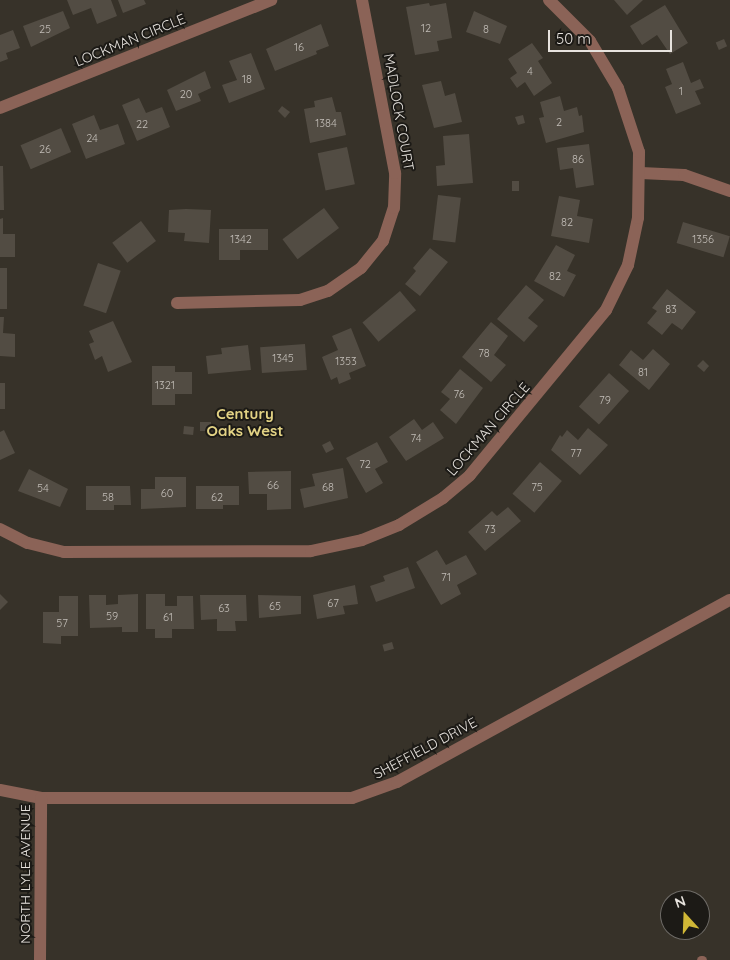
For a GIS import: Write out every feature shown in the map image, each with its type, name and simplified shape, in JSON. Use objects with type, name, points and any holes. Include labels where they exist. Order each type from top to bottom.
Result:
[{"type":"street","name":"LOCKMAN CIRCLE","points":[[0,108],[271,0]]},
{"type":"street","name":"MADLOCK COURT","points":[[177,303],[300,300],[328,291],[361,268],[383,241],[394,208],[395,173],[362,0]]},
{"type":"street","name":"LOCKMAN CIRCLE","points":[[0,529],[33,545],[64,552],[294,552],[328,548],[362,540],[419,515],[470,475],[606,310],[628,265],[638,218],[640,173],[633,131],[618,88],[590,42],[549,0]]},
{"type":"street","points":[[640,173],[684,175],[730,190]]},
{"type":"street","name":"SHEFFIELD DRIVE","points":[[41,798],[314,800],[352,798],[374,792],[439,760],[730,600]]},
{"type":"street","name":"NORTH LYLE AVENUE","points":[[0,790],[41,798],[40,960]]},
{"type":"building","points":[[67,0],[111,0],[117,16],[97,24],[91,8],[73,15]]},
{"type":"building","points":[[118,0],[144,0],[146,4],[123,13]]},
{"type":"building","points":[[614,0],[643,0],[627,15]]},
{"type":"building","points":[[429,3],[430,6],[446,3],[452,38],[437,41],[439,51],[415,55],[406,7]]},
{"type":"building","points":[[665,5],[688,43],[670,54],[657,35],[642,45],[630,26]]},
{"type":"building","points":[[63,11],[70,28],[31,47],[23,26]]},
{"type":"building","points":[[474,11],[507,26],[500,44],[466,32]]},
{"type":"building","points":[[321,24],[329,46],[316,51],[317,54],[275,71],[266,49]]},
{"type":"building","points":[[13,30],[20,48],[6,53],[8,59],[0,62],[0,35]]},
{"type":"building","points":[[724,39],[727,46],[719,50],[716,43]]},
{"type":"building","points":[[532,43],[543,58],[538,61],[552,83],[534,96],[525,82],[517,88],[510,78],[517,73],[508,59]]},
{"type":"building","points":[[251,53],[265,89],[229,103],[222,85],[237,80],[229,61]]},
{"type":"building","points":[[683,62],[691,83],[700,79],[704,88],[695,91],[701,104],[676,114],[665,87],[672,84],[666,69]]},
{"type":"building","points":[[205,71],[211,88],[198,94],[201,101],[176,111],[167,90]]},
{"type":"building","points":[[441,81],[445,96],[455,93],[462,122],[434,128],[422,85]]},
{"type":"building","points":[[560,96],[564,111],[577,107],[579,116],[582,115],[584,132],[546,143],[539,118],[544,117],[540,102]]},
{"type":"building","points":[[332,97],[336,112],[341,112],[346,135],[310,143],[304,109],[315,107],[314,101]]},
{"type":"building","points":[[139,98],[146,113],[162,107],[170,127],[137,141],[122,105]]},
{"type":"building","points":[[282,106],[290,112],[285,118],[278,111]]},
{"type":"building","points":[[94,115],[100,130],[118,124],[125,144],[86,159],[72,124]]},
{"type":"building","points":[[523,115],[525,123],[518,125],[515,117]]},
{"type":"building","points":[[61,128],[71,152],[31,169],[20,145]]},
{"type":"building","points":[[469,134],[473,183],[437,186],[436,166],[445,165],[443,136]]},
{"type":"building","points":[[589,144],[594,185],[576,188],[573,168],[560,170],[557,148]]},
{"type":"building","points":[[347,147],[355,184],[326,190],[318,153]]},
{"type":"building","points":[[0,166],[3,166],[4,210],[0,210]]},
{"type":"building","points":[[512,181],[519,181],[519,191],[512,191]]},
{"type":"building","points":[[438,195],[461,198],[455,242],[433,240]]},
{"type":"building","points":[[559,196],[580,200],[577,216],[593,219],[589,243],[551,236]]},
{"type":"building","points":[[324,208],[339,228],[298,259],[282,239]]},
{"type":"building","points":[[169,210],[211,210],[209,243],[184,241],[185,233],[168,232]]},
{"type":"building","points":[[3,218],[3,234],[15,234],[15,257],[0,257],[0,219]]},
{"type":"building","points":[[141,221],[156,241],[127,263],[112,243]]},
{"type":"building","points":[[683,222],[730,236],[723,257],[677,243]]},
{"type":"building","points":[[219,229],[268,229],[268,250],[240,250],[240,260],[219,260]]},
{"type":"building","points":[[556,245],[575,255],[567,271],[576,275],[564,297],[534,281]]},
{"type":"building","points":[[430,248],[448,262],[420,296],[405,284],[416,271],[413,268]]},
{"type":"building","points":[[98,263],[121,271],[106,313],[83,306]]},
{"type":"building","points":[[0,268],[7,268],[7,309],[0,309]]},
{"type":"building","points":[[526,285],[544,300],[528,318],[538,326],[524,342],[497,319]]},
{"type":"building","points":[[667,289],[696,312],[682,330],[672,323],[662,335],[647,323],[657,311],[652,308]]},
{"type":"building","points":[[400,291],[416,310],[379,342],[362,322]]},
{"type":"building","points":[[0,317],[4,317],[3,333],[15,334],[15,357],[0,356]]},
{"type":"building","points":[[113,321],[132,362],[108,372],[102,356],[95,360],[89,344],[94,342],[89,331]]},
{"type":"building","points":[[491,322],[508,336],[494,355],[506,365],[491,382],[462,357]]},
{"type":"building","points":[[351,328],[366,366],[349,373],[351,379],[339,384],[337,377],[331,380],[322,357],[338,350],[332,336]]},
{"type":"building","points":[[305,344],[307,370],[262,373],[260,347]]},
{"type":"building","points":[[248,345],[251,370],[208,374],[206,356],[222,354],[221,348]]},
{"type":"building","points":[[653,349],[670,364],[649,390],[619,365],[631,350],[643,360]]},
{"type":"building","points":[[703,360],[709,366],[704,372],[697,366]]},
{"type":"building","points":[[152,366],[175,366],[175,372],[192,372],[192,394],[175,394],[175,405],[152,405]]},
{"type":"building","points":[[460,369],[483,388],[456,424],[440,410],[450,399],[441,392]]},
{"type":"building","points":[[609,373],[629,391],[599,425],[579,406]]},
{"type":"building","points":[[0,383],[5,383],[5,409],[0,409]]},
{"type":"building","points":[[414,419],[422,430],[433,422],[444,438],[406,461],[389,437]]},
{"type":"building","points":[[200,422],[211,422],[211,431],[200,431]]},
{"type":"building","points":[[184,426],[194,427],[193,435],[183,434]]},
{"type":"building","points":[[588,428],[608,445],[580,475],[551,450],[560,435],[562,437],[567,430],[578,440]]},
{"type":"building","points":[[4,430],[15,453],[0,460],[0,432]]},
{"type":"building","points":[[330,441],[334,449],[326,453],[322,445]]},
{"type":"building","points":[[377,442],[388,462],[375,469],[383,483],[366,493],[346,458]]},
{"type":"building","points":[[540,462],[562,481],[534,513],[512,494]]},
{"type":"building","points":[[343,468],[348,498],[304,508],[300,489],[315,486],[312,474]]},
{"type":"building","points":[[29,469],[68,489],[60,507],[18,491]]},
{"type":"building","points":[[291,471],[291,509],[267,510],[267,494],[249,494],[248,472]]},
{"type":"building","points":[[155,477],[186,477],[186,507],[141,509],[141,489],[155,489]]},
{"type":"building","points":[[86,486],[130,486],[131,505],[114,505],[114,510],[86,510]]},
{"type":"building","points":[[196,486],[239,486],[239,505],[223,505],[223,509],[196,509]]},
{"type":"building","points":[[508,507],[521,521],[485,551],[468,532],[492,511],[497,516]]},
{"type":"building","points":[[437,550],[446,565],[466,555],[477,574],[457,585],[461,594],[441,605],[416,562]]},
{"type":"building","points":[[408,567],[415,588],[376,602],[370,586],[385,581],[383,576]]},
{"type":"building","points":[[355,585],[358,604],[343,606],[345,614],[317,619],[313,595]]},
{"type":"building","points":[[0,594],[8,602],[0,610]]},
{"type":"building","points":[[138,594],[138,632],[122,632],[122,627],[90,628],[89,595],[106,595],[106,605],[118,604],[118,595]]},
{"type":"building","points":[[146,594],[165,594],[165,606],[177,606],[177,596],[193,596],[194,629],[172,629],[172,638],[155,638],[155,629],[146,629]]},
{"type":"building","points":[[200,595],[246,595],[247,621],[235,621],[236,631],[217,631],[217,619],[201,620]]},
{"type":"building","points":[[258,595],[301,596],[301,614],[259,618]]},
{"type":"building","points":[[59,596],[78,596],[78,636],[61,636],[61,644],[43,643],[43,612],[59,612]]},
{"type":"building","points":[[392,642],[394,649],[384,651],[382,645]]},
{"type":"district","name":"Century Oaks West","points":[[245,422]]}]
